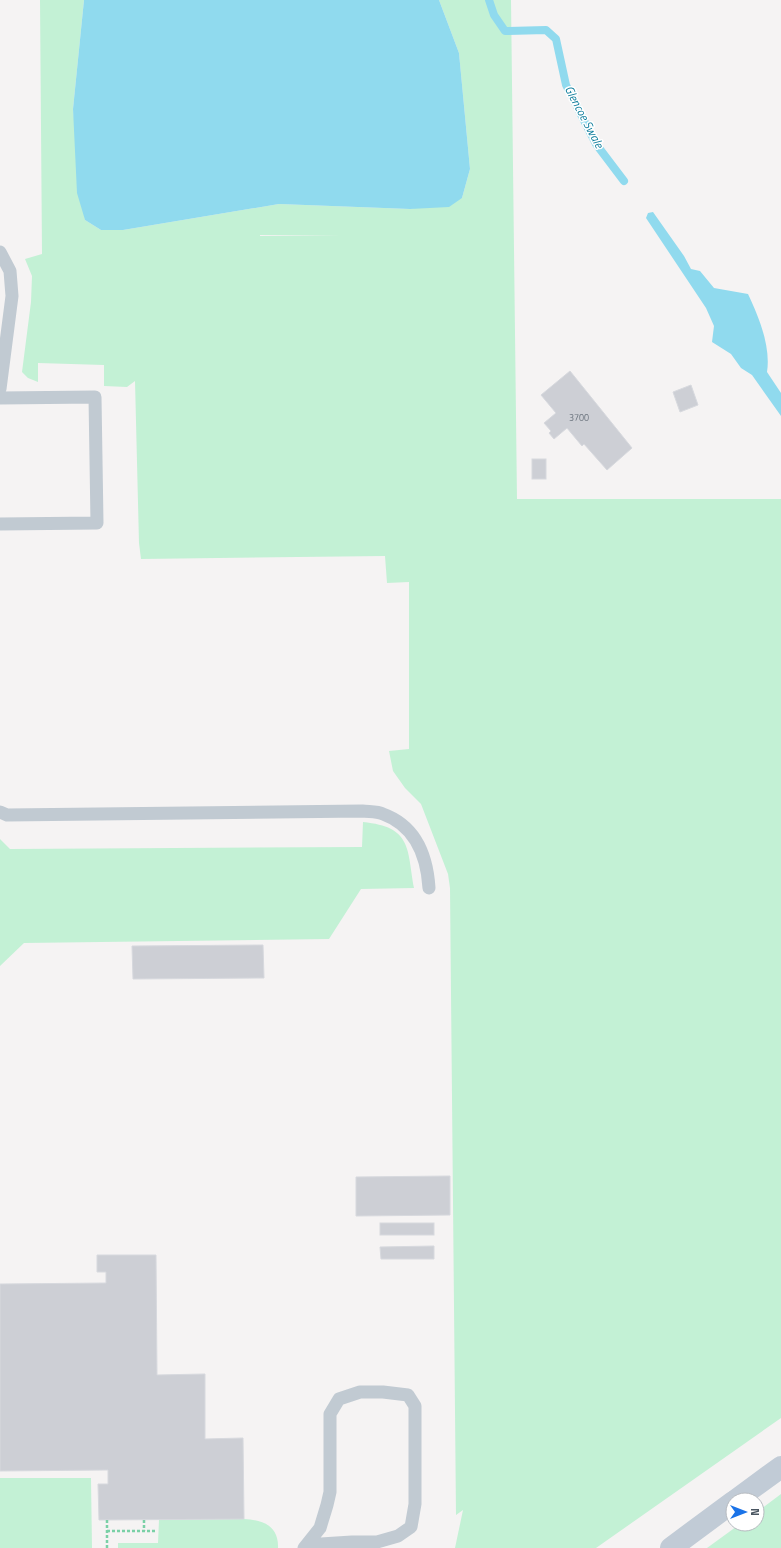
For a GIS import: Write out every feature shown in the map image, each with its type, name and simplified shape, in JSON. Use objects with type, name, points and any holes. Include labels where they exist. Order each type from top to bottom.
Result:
[{"type":"main road","points":[[747,1492],[781,1467]]},
{"type":"main road","points":[[670,1548],[725,1508]]},
{"type":"lane","points":[[0,252],[10,271],[12,296],[0,389]]},
{"type":"lane","points":[[0,398],[95,397],[97,523],[0,524]]},
{"type":"lane","points":[[0,812],[6,815],[354,811],[382,813],[400,822],[415,836],[424,854],[429,888]]},
{"type":"lane","points":[[304,1548],[320,1528],[328,1504],[330,1492],[330,1414],[338,1399],[360,1392],[383,1392],[408,1395],[415,1406],[415,1504],[411,1527],[398,1536],[377,1542],[321,1544],[311,1548]]},
{"type":"path","points":[[107,1520],[107,1548]]},
{"type":"path","points":[[144,1520],[144,1531]]},
{"type":"path","points":[[107,1531],[157,1530]]},
{"type":"green space","points":[[40,0],[84,0],[73,109],[85,220],[101,230],[123,230],[279,204],[410,209],[462,198],[470,169],[459,53],[439,0],[511,0],[517,499],[781,499],[781,1418],[596,1548],[455,1548],[463,1510],[456,1515],[450,888],[448,874],[421,804],[405,788],[393,771],[389,751],[409,749],[409,582],[387,583],[385,556],[141,559],[139,543],[135,381],[127,387],[104,386],[104,365],[38,363],[38,382],[28,378],[22,372],[31,302],[32,276],[25,259],[42,254]],"holes":[[[260,235],[341,235],[260,236]]]},
{"type":"green space","points":[[363,822],[391,829],[399,835],[408,851],[414,888],[361,889],[329,939],[24,943],[0,966],[0,839],[10,849],[362,847]]},
{"type":"green space","points":[[0,1478],[91,1478],[92,1548],[0,1548]]},
{"type":"green space","points":[[781,1494],[781,1548],[707,1548],[729,1532],[765,1532],[765,1506]]},
{"type":"green space","points":[[244,1519],[263,1523],[273,1529],[278,1540],[278,1548],[118,1548],[118,1543],[158,1543],[159,1520]]},
{"type":"water","points":[[84,0],[439,0],[459,53],[470,169],[462,198],[449,207],[410,209],[279,204],[123,230],[101,230],[85,220],[77,193],[73,109]]},
{"type":"water","points":[[653,212],[684,256],[691,269],[700,271],[714,288],[748,294],[760,322],[766,342],[768,362],[767,372],[781,393],[781,416],[752,375],[741,368],[731,354],[712,342],[714,326],[706,308],[646,218],[648,213]]},
{"type":"building","points":[[570,371],[632,448],[607,470],[584,444],[582,446],[567,428],[554,439],[549,433],[551,431],[544,423],[556,413],[541,395]]},
{"type":"building","points":[[691,385],[698,405],[680,412],[673,392]]},
{"type":"building","points":[[532,459],[546,459],[546,479],[532,479]]},
{"type":"building","points":[[263,945],[264,978],[133,979],[132,946]]},
{"type":"building","points":[[450,1176],[450,1215],[356,1216],[356,1177]]},
{"type":"building","points":[[380,1223],[434,1223],[434,1235],[380,1235]]},
{"type":"building","points":[[434,1246],[434,1259],[381,1259],[380,1247]]},
{"type":"building","points":[[97,1255],[156,1255],[157,1375],[205,1374],[205,1439],[243,1438],[244,1519],[99,1520],[98,1484],[108,1484],[108,1470],[0,1471],[0,1284],[106,1283],[106,1272],[97,1272]]},
{"type":"waterway","name":"Glencoe Swale","points":[[489,0],[494,15],[505,31],[546,30],[556,39],[566,85],[596,144],[624,181]]}]
